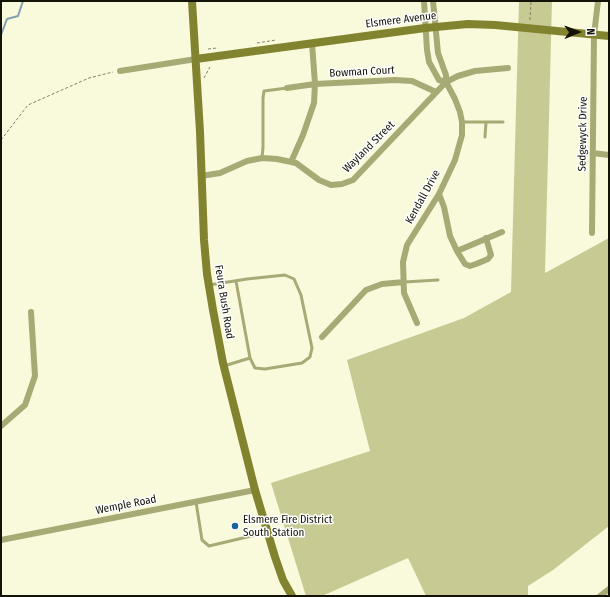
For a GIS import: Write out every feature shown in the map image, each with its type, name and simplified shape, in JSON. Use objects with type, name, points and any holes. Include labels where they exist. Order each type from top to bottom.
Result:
[{"type":"main road","name":"Feura Bush Road","points":[[192,1],[204,240],[209,286],[223,367],[255,490],[283,580],[292,596]]},
{"type":"main road","name":"Elsmere Avenue","points":[[196,59],[425,28],[468,24],[530,28],[609,36]]},
{"type":"street","name":"Kendall Drive","points":[[424,1],[425,28],[430,62],[439,80],[446,82]]},
{"type":"street","name":"Kendall Drive","points":[[417,323],[404,293],[403,262],[407,245],[439,194],[455,160],[462,135],[460,112],[446,82],[446,75],[438,53],[433,1]]},
{"type":"street","name":"Sedgewyck Drive","points":[[592,233],[594,35],[598,1]]},
{"type":"street","points":[[291,162],[303,135],[314,103],[315,84],[312,43]]},
{"type":"street","points":[[120,71],[196,59]]},
{"type":"street","points":[[446,82],[458,76],[475,71],[508,68]]},
{"type":"street","name":"Bowman Court","points":[[287,88],[315,84],[395,80],[412,81],[436,92]]},
{"type":"street","name":"Wayland Street","points":[[201,176],[220,173],[247,161],[262,158],[296,163],[319,180],[331,185],[342,184],[353,180],[446,82]]},
{"type":"street","points":[[592,153],[609,155]]},
{"type":"street","points":[[439,194],[444,207],[450,236],[465,264],[470,266],[488,259],[491,255],[486,238]]},
{"type":"street","points":[[457,251],[502,232]]},
{"type":"street","points":[[322,338],[366,290],[382,284],[404,282]]},
{"type":"street","points":[[1,426],[25,405],[35,376],[31,312]]},
{"type":"street","name":"Wemple Road","points":[[1,540],[255,490]]},
{"type":"street","points":[[600,596],[609,589]]},
{"type":"lane","points":[[262,158],[262,98],[264,91],[287,88]]},
{"type":"lane","points":[[462,122],[503,122]]},
{"type":"lane","points":[[485,137],[486,122]]},
{"type":"lane","points":[[209,286],[236,281],[285,274],[294,279],[301,295],[312,348],[310,357],[302,363],[264,369],[255,368],[250,358],[236,281]]},
{"type":"lane","points":[[404,282],[438,280]]},
{"type":"lane","points":[[223,367],[250,358]]},
{"type":"lane","points":[[196,502],[202,540],[209,546],[268,532]]},
{"type":"path","points":[[530,28],[531,1]]},
{"type":"path","points":[[1,140],[28,104],[88,78],[120,71]]},
{"type":"green space","points":[[519,1],[552,1],[545,273],[609,238],[609,526],[553,570],[528,586],[528,596],[426,596],[408,558],[322,596],[306,596],[271,483],[370,451],[347,360],[464,318],[511,292]]},
{"type":"waterway","points":[[1,35],[7,19],[18,16],[23,1]]},
{"type":"place","name":"Elsmere Fire District South Station","points":[[235,526]]}]
